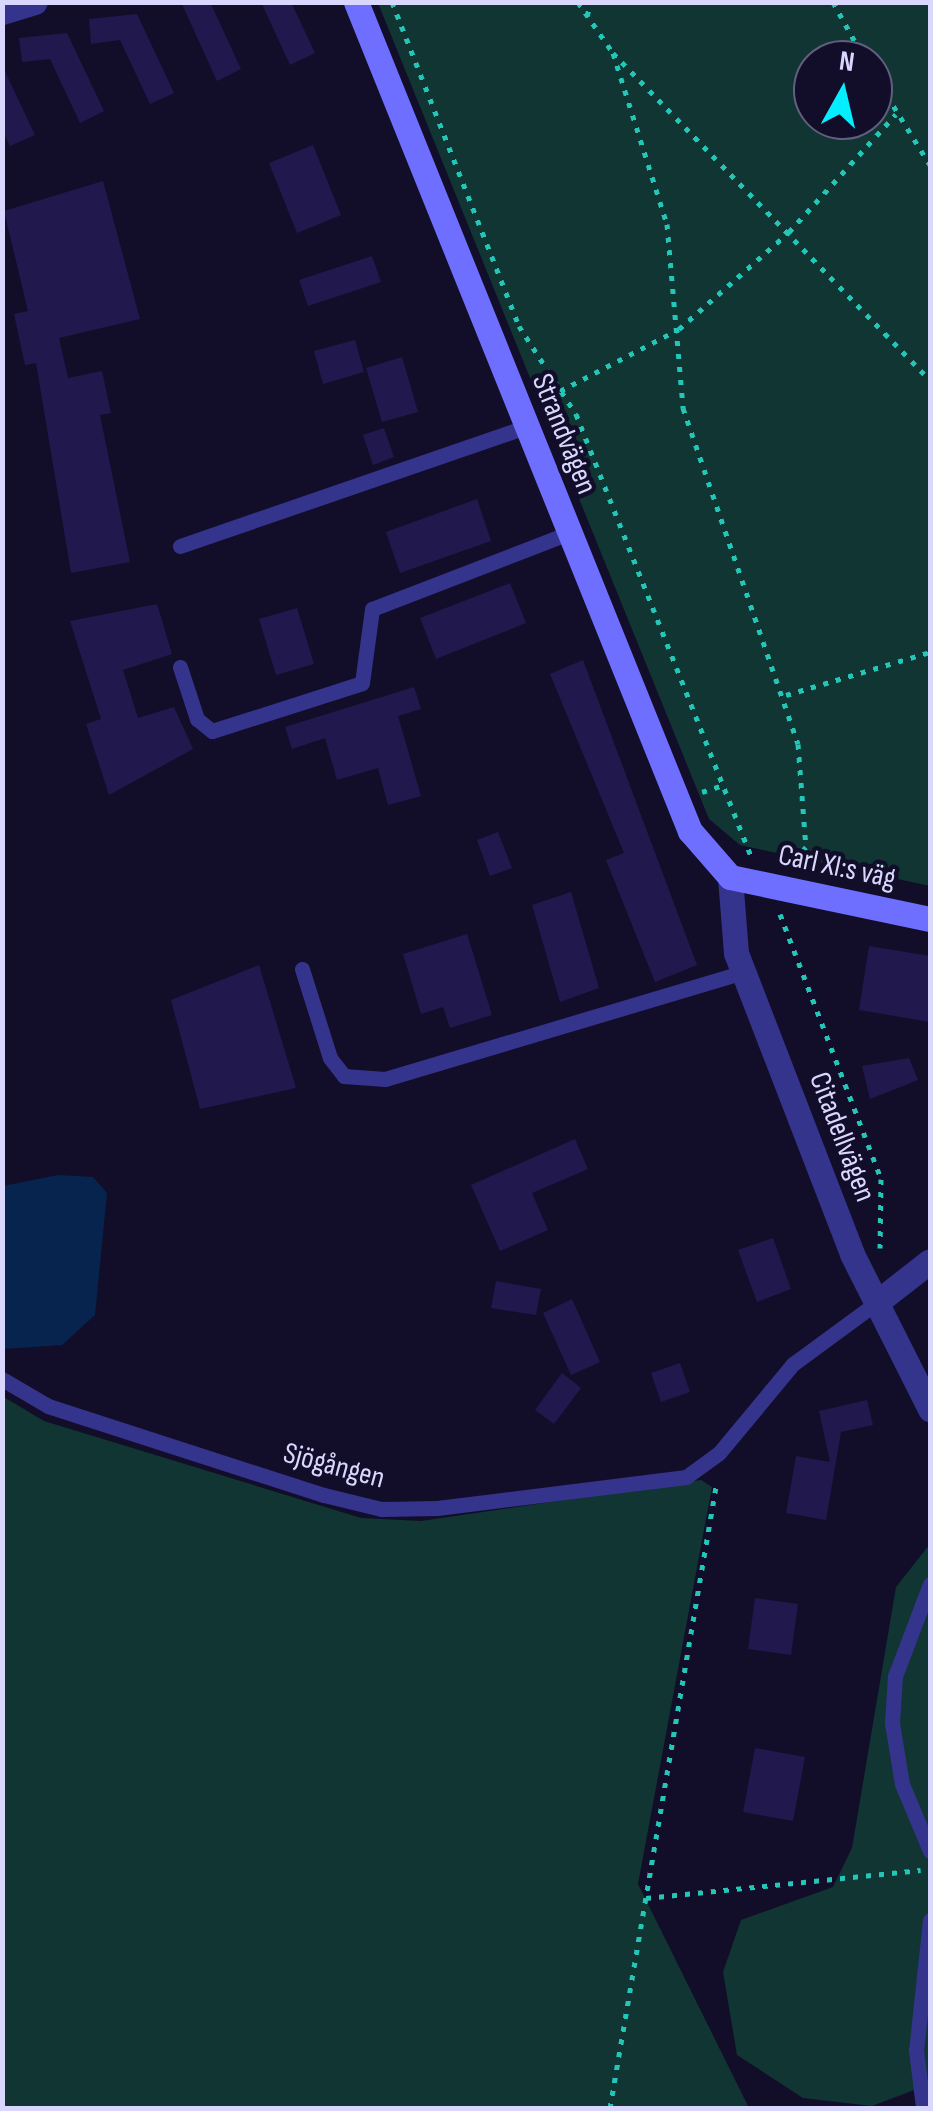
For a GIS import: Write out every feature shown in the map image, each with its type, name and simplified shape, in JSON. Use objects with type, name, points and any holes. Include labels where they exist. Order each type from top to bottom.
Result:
[{"type":"street","points":[[2,12],[34,2]]},
{"type":"street","name":"Strandvägen","points":[[356,2],[676,802],[730,877]]},
{"type":"street","name":"Carl XI:s väg","points":[[730,877],[930,919]]},
{"type":"street","name":"Citadellvägen","points":[[730,877],[743,972],[876,1303],[930,1409]]},
{"type":"street","points":[[876,1303],[930,1260]]},
{"type":"lane","points":[[180,546],[526,427]]},
{"type":"lane","points":[[180,667],[197,719],[212,731],[362,683],[364,626],[388,598],[569,534]]},
{"type":"lane","points":[[302,969],[330,1058],[344,1076],[385,1079],[743,972]]},
{"type":"lane","name":"Sjögången","points":[[2,1380],[48,1406],[381,1509],[642,1487],[686,1476],[719,1453],[793,1364],[876,1303]]},
{"type":"lane","points":[[930,1584],[895,1676],[892,1723],[902,1784],[930,1851]]},
{"type":"lane","points":[[930,1920],[916,2050],[923,2107],[930,2106]]},
{"type":"path","points":[[392,2],[518,326],[560,391],[752,858]]},
{"type":"path","points":[[578,2],[586,19],[613,53],[930,380]]},
{"type":"path","points":[[586,19],[591,2]]},
{"type":"path","points":[[833,2],[855,40]]},
{"type":"path","points":[[613,53],[667,224],[683,408],[786,695],[807,814],[806,847],[789,865]]},
{"type":"path","points":[[893,109],[930,165]]},
{"type":"path","points":[[560,391],[679,330],[789,232],[896,114]]},
{"type":"path","points":[[786,695],[930,652]]},
{"type":"path","points":[[780,913],[882,1178],[876,1303]]},
{"type":"path","points":[[610,2108],[719,1453]]},
{"type":"path","points":[[646,1898],[930,1869]]},
{"type":"green space","points":[[378,3],[930,3],[930,886],[740,845],[709,819]]},
{"type":"green space","points":[[2,1396],[44,1421],[361,1518],[421,1521],[701,1480],[712,1487],[638,1884],[749,2108],[3,2108]]},
{"type":"green space","points":[[930,1544],[930,2084],[872,2106],[803,2098],[737,2055],[723,1972],[741,1920],[833,1887],[852,1848],[896,1587]]},
{"type":"water","points":[[58,1175],[93,1177],[107,1193],[95,1315],[62,1345],[3,1349],[3,1186]]},
{"type":"building","points":[[181,2],[210,2],[241,69],[217,81]]},
{"type":"building","points":[[261,2],[291,2],[315,53],[290,65]]},
{"type":"building","points":[[137,14],[174,93],[150,104],[120,40],[91,44],[89,19]]},
{"type":"building","points":[[67,33],[104,111],[80,123],[50,59],[22,62],[19,38]]},
{"type":"building","points":[[2,65],[35,135],[10,146],[2,130]]},
{"type":"building","points":[[313,145],[341,215],[297,233],[269,163]]},
{"type":"building","points":[[103,181],[140,319],[59,338],[68,378],[102,371],[111,413],[100,415],[130,562],[71,573],[36,363],[25,365],[14,314],[28,311],[4,211]]},
{"type":"building","points":[[372,256],[381,282],[308,306],[299,280]]},
{"type":"building","points":[[355,340],[364,372],[323,384],[314,351]]},
{"type":"building","points":[[402,357],[418,412],[382,422],[366,368]]},
{"type":"building","points":[[384,428],[394,457],[373,465],[363,435]]},
{"type":"building","points":[[477,499],[491,541],[400,573],[386,532]]},
{"type":"building","points":[[510,583],[526,623],[436,659],[420,618]]},
{"type":"building","points":[[157,604],[172,654],[123,670],[138,718],[174,707],[193,749],[109,795],[86,724],[101,719],[70,621]]},
{"type":"building","points":[[297,608],[314,664],[276,675],[259,619]]},
{"type":"building","points":[[583,660],[697,965],[655,982],[606,860],[624,853],[550,674]]},
{"type":"building","points":[[414,687],[421,709],[398,716],[421,796],[388,805],[378,768],[337,780],[325,738],[292,749],[285,727]]},
{"type":"building","points":[[498,832],[512,868],[490,876],[477,840]]},
{"type":"building","points":[[571,892],[599,988],[560,1002],[532,905]]},
{"type":"building","points":[[467,934],[492,1015],[450,1028],[443,1007],[421,1014],[403,954]]},
{"type":"building","points":[[869,946],[930,956],[930,1022],[859,1010]]},
{"type":"building","points":[[259,965],[296,1088],[200,1109],[171,1000]]},
{"type":"building","points":[[909,1058],[918,1080],[870,1099],[862,1066]]},
{"type":"building","points":[[575,1139],[588,1169],[532,1193],[548,1230],[500,1251],[471,1185]]},
{"type":"building","points":[[773,1238],[791,1289],[757,1302],[738,1250]]},
{"type":"building","points":[[496,1281],[541,1289],[536,1315],[491,1308]]},
{"type":"building","points":[[572,1299],[600,1362],[571,1375],[543,1313]]},
{"type":"building","points":[[680,1363],[690,1392],[661,1402],[651,1373]]},
{"type":"building","points":[[562,1373],[581,1388],[554,1424],[535,1410]]},
{"type":"building","points":[[867,1400],[873,1425],[841,1432],[826,1520],[786,1513],[796,1456],[830,1462],[819,1411]]},
{"type":"building","points":[[755,1598],[798,1604],[791,1655],[748,1649]]},
{"type":"building","points":[[755,1748],[805,1757],[793,1821],[743,1812]]}]
